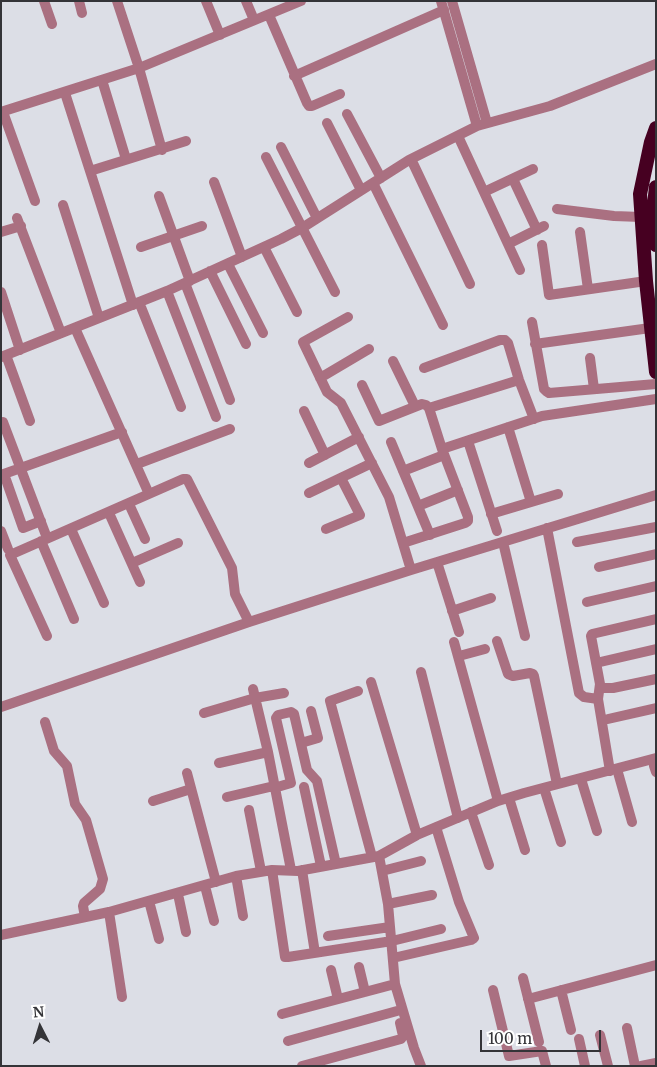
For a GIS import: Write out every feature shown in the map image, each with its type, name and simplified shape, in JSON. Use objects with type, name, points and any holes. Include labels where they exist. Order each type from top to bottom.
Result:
[{"type":"highway","points":[[656,128],[651,142],[640,194],[650,213],[656,245]]},
{"type":"highway","points":[[656,187],[650,213],[646,281],[656,372]]},
{"type":"street","points":[[44,1],[52,24]]},
{"type":"street","points":[[79,1],[82,13]]},
{"type":"street","points":[[117,1],[139,68],[162,150]]},
{"type":"street","points":[[206,1],[220,34]]},
{"type":"street","points":[[246,1],[254,20]]},
{"type":"street","points":[[35,200],[2,112],[139,68],[301,1]]},
{"type":"street","points":[[452,1],[482,124]]},
{"type":"street","points":[[294,76],[443,6],[482,124]]},
{"type":"street","points":[[268,15],[309,106],[340,94]]},
{"type":"street","points":[[30,421],[4,356],[167,291],[264,247],[302,228],[412,159],[482,124],[557,104],[656,64]]},
{"type":"street","points":[[102,80],[126,159]]},
{"type":"street","points":[[65,93],[136,303],[181,407]]},
{"type":"street","points":[[346,114],[443,325]]},
{"type":"street","points":[[327,123],[361,190]]},
{"type":"street","points":[[458,136],[520,270]]},
{"type":"street","points":[[90,171],[186,141]]},
{"type":"street","points":[[281,147],[317,218]]},
{"type":"street","points":[[266,157],[335,292]]},
{"type":"street","points":[[412,159],[470,284]]},
{"type":"street","points":[[484,192],[534,169]]},
{"type":"street","points":[[508,244],[541,228],[513,179]]},
{"type":"street","points":[[214,182],[242,257]]},
{"type":"street","points":[[159,196],[187,282],[230,400]]},
{"type":"street","points":[[63,205],[99,318]]},
{"type":"street","points":[[557,209],[614,216],[650,213]]},
{"type":"street","points":[[1,232],[19,222],[61,333]]},
{"type":"street","points":[[141,247],[202,226]]},
{"type":"street","points":[[580,232],[588,289]]},
{"type":"street","points":[[542,245],[549,295],[646,281]]},
{"type":"street","points":[[264,247],[297,312]]},
{"type":"street","points":[[228,264],[263,333]]},
{"type":"street","points":[[210,271],[246,344]]},
{"type":"street","points":[[167,291],[216,417]]},
{"type":"street","points":[[1,292],[20,350]]},
{"type":"street","points":[[348,317],[303,342],[329,394],[341,403],[391,502],[411,570]]},
{"type":"street","points":[[532,322],[544,389],[549,393],[656,384]]},
{"type":"street","points":[[74,328],[149,494]]},
{"type":"street","points":[[535,344],[650,328]]},
{"type":"street","points":[[424,368],[500,340],[506,340],[534,419]]},
{"type":"street","points":[[320,378],[369,349]]},
{"type":"street","points":[[590,358],[594,389]]},
{"type":"street","points":[[393,362],[414,406]]},
{"type":"street","points":[[429,408],[519,380]]},
{"type":"street","points":[[362,385],[379,421],[414,406],[422,404],[429,408],[468,521],[403,543]]},
{"type":"street","points":[[403,471],[468,441],[534,419],[656,399]]},
{"type":"street","points":[[304,411],[325,455]]},
{"type":"street","points":[[3,422],[41,521],[44,540],[74,619]]},
{"type":"street","points":[[508,427],[531,502]]},
{"type":"street","points":[[136,464],[230,429]]},
{"type":"street","points":[[41,521],[23,528],[3,475],[122,432]]},
{"type":"street","points":[[308,463],[358,437]]},
{"type":"street","points":[[468,441],[497,531]]},
{"type":"street","points":[[391,442],[430,535]]},
{"type":"street","points":[[309,493],[372,463]]},
{"type":"street","points":[[326,529],[360,515],[341,478]]},
{"type":"street","points":[[47,636],[10,555],[187,479],[232,568],[235,594],[249,622]]},
{"type":"street","points":[[418,506],[458,490]]},
{"type":"street","points":[[491,514],[558,494]]},
{"type":"street","points":[[1,707],[249,622],[656,495]]},
{"type":"street","points":[[129,504],[145,539]]},
{"type":"street","points":[[110,513],[140,582]]},
{"type":"street","points":[[577,542],[656,527]]},
{"type":"street","points":[[71,528],[104,603]]},
{"type":"street","points":[[547,528],[579,693],[584,697],[599,694],[613,688],[656,679]]},
{"type":"street","points":[[1,530],[8,549]]},
{"type":"street","points":[[503,542],[525,636]]},
{"type":"street","points":[[132,563],[178,543]]},
{"type":"street","points":[[600,567],[656,554]]},
{"type":"street","points":[[437,562],[452,611],[459,656],[498,801]]},
{"type":"street","points":[[587,602],[656,586]]},
{"type":"street","points":[[452,611],[491,598]]},
{"type":"street","points":[[632,822],[614,770],[599,694],[591,638],[592,634],[656,618]]},
{"type":"street","points":[[498,641],[508,674],[514,676],[530,673],[534,676],[557,784]]},
{"type":"street","points":[[459,656],[485,649]]},
{"type":"street","points":[[596,663],[656,649]]},
{"type":"street","points":[[421,672],[458,818]]},
{"type":"street","points":[[372,682],[417,835]]},
{"type":"street","points":[[302,1066],[403,1036],[392,984],[392,941],[382,871],[330,701],[358,692]]},
{"type":"street","points":[[204,713],[254,694],[284,693]]},
{"type":"street","points":[[254,694],[268,752],[291,870]]},
{"type":"street","points":[[608,719],[656,708]]},
{"type":"street","points":[[301,743],[318,738],[311,711]]},
{"type":"street","points":[[227,798],[290,784],[292,781],[276,716],[293,713],[307,770],[317,781],[336,864]]},
{"type":"street","points":[[45,722],[54,751],[68,766],[75,804],[86,820],[103,879],[100,889],[84,903],[85,917]]},
{"type":"street","points":[[219,763],[268,752]]},
{"type":"street","points":[[1,935],[109,912],[236,876],[267,871],[302,870],[376,856],[417,835],[498,801],[614,770],[655,765]]},
{"type":"street","points":[[186,774],[216,882]]},
{"type":"street","points":[[581,779],[596,831]]},
{"type":"street","points":[[304,787],[321,866]]},
{"type":"street","points":[[544,788],[561,842]]},
{"type":"street","points":[[153,801],[191,789]]},
{"type":"street","points":[[509,798],[525,850]]},
{"type":"street","points":[[249,810],[267,871],[285,957],[392,941],[441,929]]},
{"type":"street","points":[[471,812],[489,864]]},
{"type":"street","points":[[393,958],[474,938],[459,902],[436,827]]},
{"type":"street","points":[[382,871],[421,861]]},
{"type":"street","points":[[302,870],[314,953]]},
{"type":"street","points":[[236,876],[243,916]]},
{"type":"street","points":[[204,886],[214,922]]},
{"type":"street","points":[[178,894],[186,932]]},
{"type":"street","points":[[388,904],[432,895]]},
{"type":"street","points":[[149,901],[159,939]]},
{"type":"street","points":[[109,912],[122,997]]},
{"type":"street","points":[[328,936],[390,926]]},
{"type":"street","points":[[528,999],[656,964]]},
{"type":"street","points":[[359,967],[364,992]]},
{"type":"street","points":[[331,970],[338,999]]},
{"type":"street","points":[[523,978],[539,1042]]},
{"type":"street","points":[[282,1014],[392,984]]},
{"type":"street","points":[[392,984],[419,1065]]},
{"type":"street","points":[[493,990],[509,1056],[542,1051],[546,1066]]},
{"type":"street","points":[[561,990],[571,1030]]},
{"type":"street","points":[[288,1041],[397,1011]]},
{"type":"street","points":[[627,1028],[635,1066]]},
{"type":"street","points":[[600,1035],[608,1066]]},
{"type":"street","points":[[579,1039],[585,1066]]},
{"type":"street","points":[[641,1066],[656,1063]]}]
